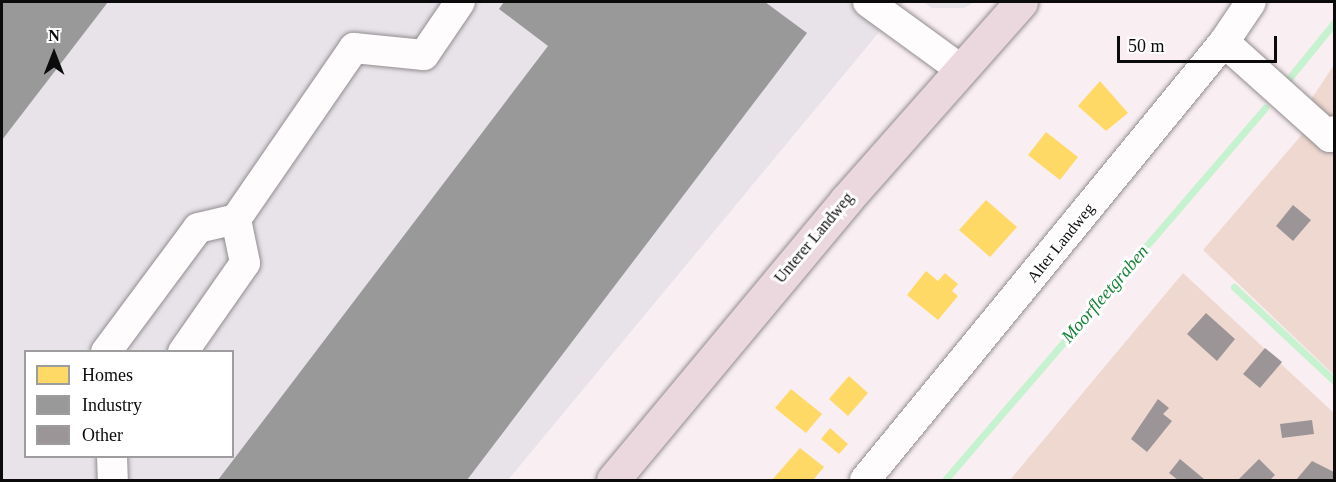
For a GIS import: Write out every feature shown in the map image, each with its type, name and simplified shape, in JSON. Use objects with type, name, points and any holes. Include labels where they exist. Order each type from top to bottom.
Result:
[{"type":"main road","name":"Unterer Landweg","points":[[613,480],[959,68],[1021,2]]},
{"type":"street","points":[[107,350],[198,228],[236,219],[354,48],[424,55],[460,2]]},
{"type":"street","points":[[868,2],[959,68]]},
{"type":"street","name":"Alter Landweg","points":[[865,480],[1224,42],[1251,2]]},
{"type":"street","points":[[1224,42],[1330,137],[1335,131]]},
{"type":"street","points":[[184,350],[245,263],[236,219]]},
{"type":"street","points":[[112,458],[113,480]]},
{"type":"shaded area","points":[[2,2],[904,2],[508,480],[2,480]]},
{"type":"shaded area","points":[[923,2],[975,2],[964,8],[932,8]]},
{"type":"shaded area","points":[[1334,65],[1334,375],[1203,250],[1317,117],[1306,107]]},
{"type":"shaded area","points":[[1183,273],[1334,413],[1334,480],[1010,480]]},
{"type":"building: Homes","points":[[1100,81],[1128,113],[1106,131],[1078,106]]},
{"type":"building: Homes","points":[[1046,132],[1078,157],[1060,180],[1028,155]]},
{"type":"building: Homes","points":[[986,200],[1017,227],[990,257],[959,230]]},
{"type":"building: Homes","points":[[926,271],[938,281],[945,273],[958,284],[952,291],[958,296],[938,320],[907,295]]},
{"type":"building: Homes","points":[[849,376],[868,393],[848,416],[829,399]]},
{"type":"building: Homes","points":[[791,389],[822,414],[806,433],[775,408]]},
{"type":"building: Homes","points":[[830,428],[848,444],[839,454],[821,439]]},
{"type":"building: Homes","points":[[800,448],[824,467],[813,480],[772,480]]},
{"type":"building: Industry","points":[[2,2],[108,2],[2,140]]},
{"type":"building: Industry","points":[[504,2],[765,2],[807,33],[467,480],[218,480],[548,46],[499,9]]},
{"type":"building: Other","points":[[1293,205],[1311,220],[1293,241],[1276,226]]},
{"type":"building: Other","points":[[1206,313],[1235,339],[1217,361],[1187,334]]},
{"type":"building: Other","points":[[1265,348],[1282,362],[1260,388],[1243,374]]},
{"type":"building: Other","points":[[1158,399],[1169,408],[1163,414],[1172,421],[1147,452],[1131,439]]},
{"type":"building: Other","points":[[1312,420],[1314,434],[1282,438],[1280,424]]},
{"type":"building: Other","points":[[1180,459],[1204,479],[1178,480],[1169,473]]},
{"type":"building: Other","points":[[1259,459],[1275,475],[1270,480],[1238,480]]},
{"type":"building: Other","points":[[1312,461],[1334,472],[1334,480],[1296,480]]},
{"type":"waterway","points":[[1286,82],[1334,23]]},
{"type":"waterway","name":"Moorfleetgraben","points":[[945,480],[1265,108]]},
{"type":"waterway","points":[[1234,287],[1334,381]]}]
